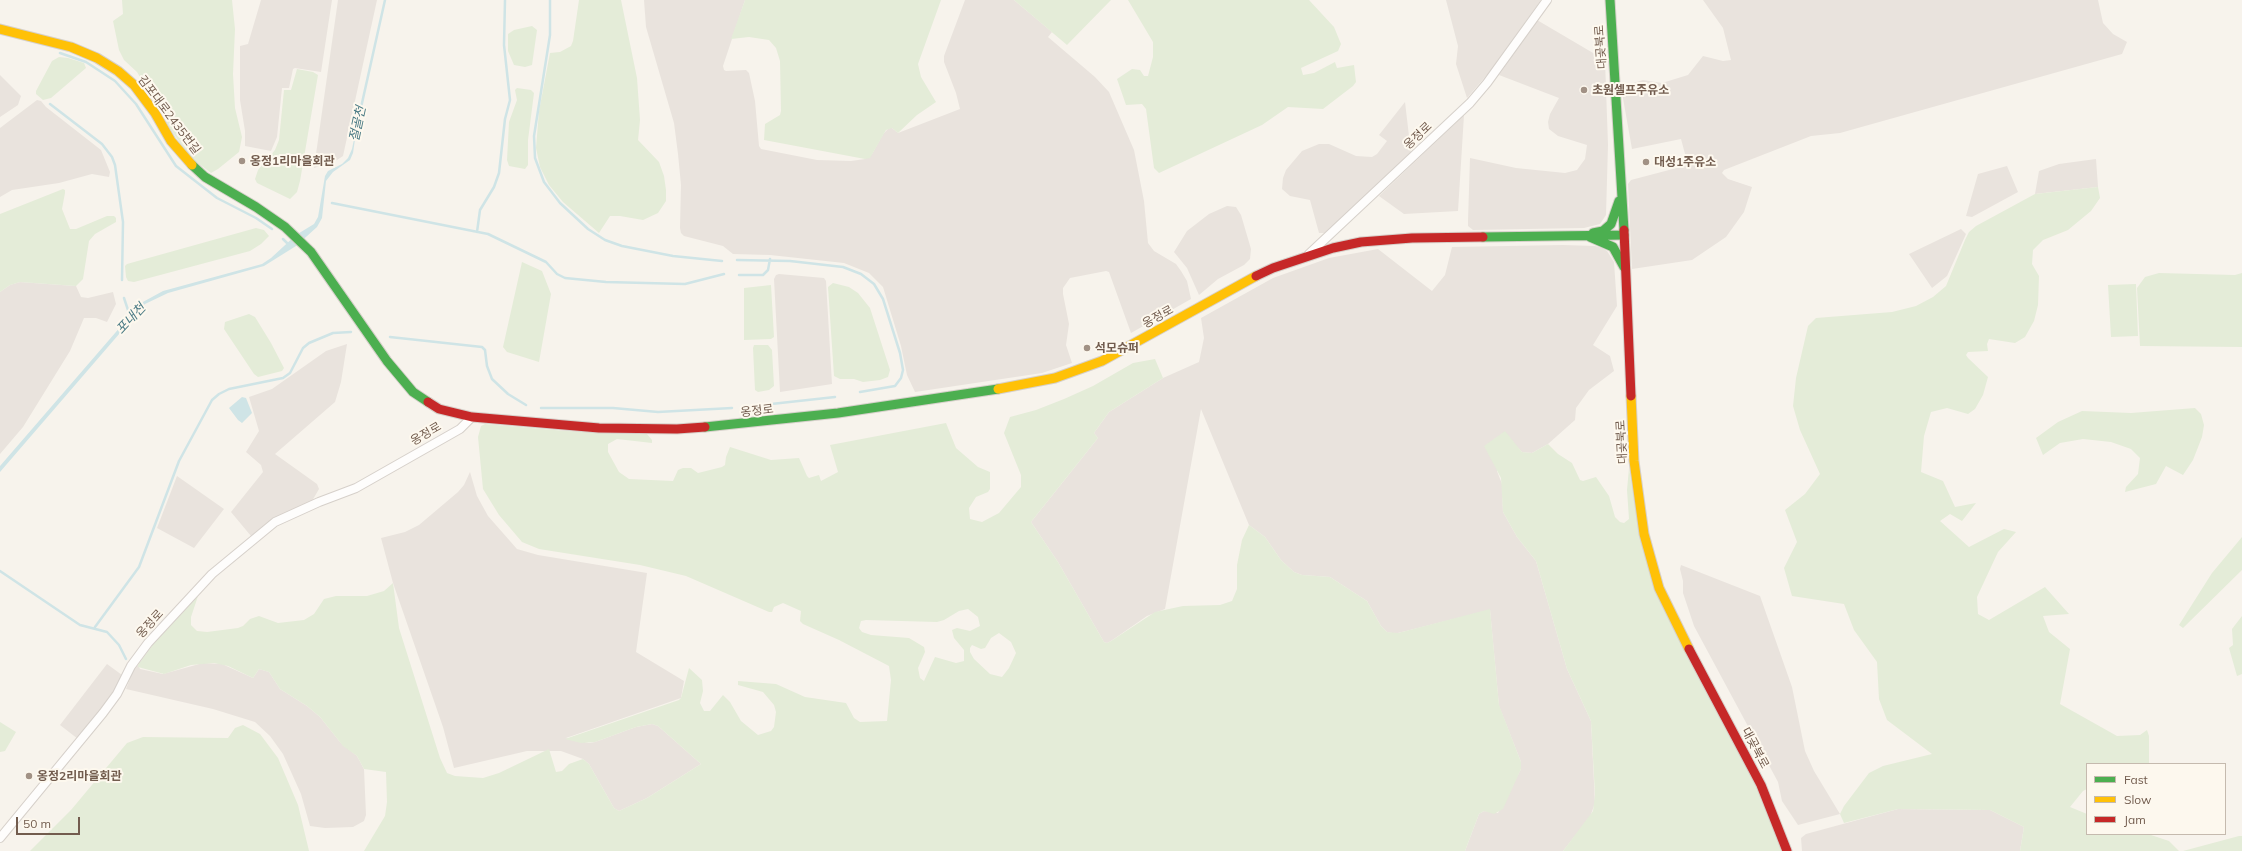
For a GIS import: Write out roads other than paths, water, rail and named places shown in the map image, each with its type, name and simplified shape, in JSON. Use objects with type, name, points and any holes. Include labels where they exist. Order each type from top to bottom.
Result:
[{"type":"street","name":"옹정로","points":[[0,838],[118,694],[131,666],[148,643],[212,574],[275,522],[319,502],[356,488],[460,429],[472,417],[599,428],[677,429],[739,425],[838,413],[1024,385],[1055,378],[1102,361],[1245,281],[1307,256],[1470,103],[1547,0]]},
{"type":"street","name":"대곶북로","points":[[1610,0],[1622,190],[1637,492],[1644,534],[1657,580],[1680,635],[1761,785],[1787,851]]},
{"type":"street","name":"김포대로2435번길","points":[[0,29],[71,47],[96,58],[118,71],[134,85],[155,113],[171,141],[205,178],[256,207],[305,246],[324,269],[394,371],[413,392],[440,409],[472,417]]},
{"type":"street","points":[[1585,236],[1602,231],[1611,224],[1616,214],[1622,190]]},
{"type":"street","points":[[1307,256],[1333,248],[1386,239],[1624,235]]},
{"type":"street","points":[[1585,236],[1613,247],[1626,271]]},
{"type":"water","name":"포내천","points":[[358,119],[353,153],[350,160],[333,172],[326,181],[322,218],[317,227],[296,246],[264,266],[168,293],[145,304],[0,472],[0,466],[141,303],[163,291],[262,264],[271,258],[296,235],[314,224],[318,217],[325,176],[328,171],[342,164],[348,158],[352,149]]},
{"type":"water","points":[[242,397],[246,398],[252,413],[242,423],[229,408]]},
{"type":"waterway","name":"절골천","points":[[358,121],[385,0]]},
{"type":"waterway","points":[[477,232],[480,210],[494,187],[499,173],[505,119],[510,100],[504,45],[505,0]]},
{"type":"waterway","points":[[550,0],[550,35],[534,136],[535,158],[544,182],[560,203],[588,229],[605,240],[622,246],[673,256],[722,261]]},
{"type":"waterway","points":[[60,53],[86,62],[115,81],[136,104],[176,166],[217,198],[256,218],[272,229]]},
{"type":"waterway","points":[[50,104],[102,144],[112,157],[115,165],[123,222],[122,280]]},
{"type":"waterway","points":[[332,203],[488,234],[546,262],[557,274],[565,278],[606,282],[685,284],[724,274]]},
{"type":"waterway","points":[[283,239],[289,245]]},
{"type":"waterway","points":[[739,275],[763,275],[768,270],[770,259]]},
{"type":"waterway","points":[[737,260],[790,261],[843,267],[861,274],[874,284],[883,299],[900,353],[903,370],[901,378],[895,386],[860,392]]},
{"type":"waterway","name":"포내천","points":[[124,298],[130,316]]},
{"type":"waterway","points":[[95,627],[139,567],[179,461],[212,400],[219,394],[229,389],[283,378],[290,373],[303,348],[309,343],[333,333],[351,332]]},
{"type":"waterway","points":[[390,337],[482,347],[485,350],[487,366],[492,379],[508,394],[526,405]]},
{"type":"waterway","points":[[744,407],[835,397]]},
{"type":"waterway","points":[[541,408],[613,408],[658,412],[732,408]]},
{"type":"waterway","points":[[0,571],[80,625],[107,632],[119,645],[126,659]]},
{"type":"place","name":"초원셀프주유소","points":[[1584,90]]},
{"type":"place","name":"옹정1리마을회관","points":[[242,161]]},
{"type":"place","name":"대성1주유소","points":[[1646,162]]},
{"type":"place","name":"석모슈퍼","points":[[1087,348]]},
{"type":"place","name":"옹정2리마을회관","points":[[29,776]]}]
